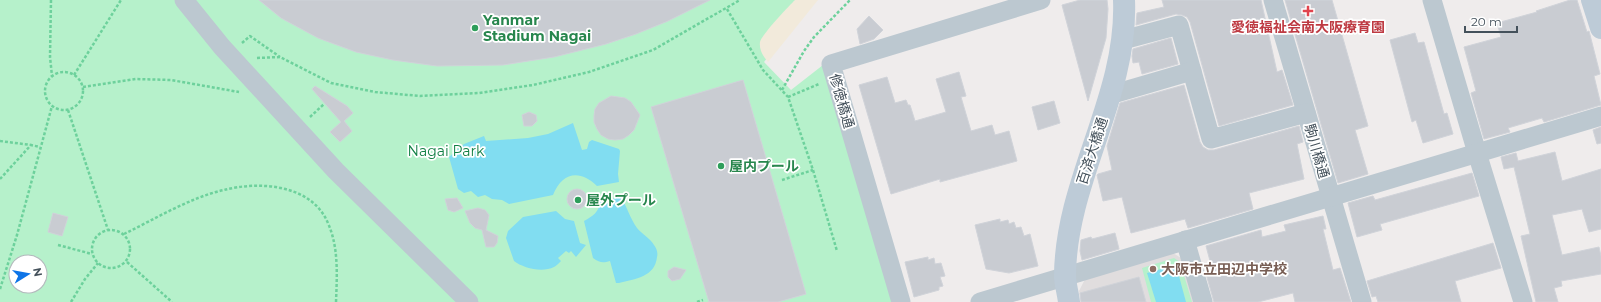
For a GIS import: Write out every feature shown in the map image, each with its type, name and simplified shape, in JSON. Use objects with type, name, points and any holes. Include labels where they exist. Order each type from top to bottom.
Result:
[{"type":"street","points":[[184,0],[228,52],[336,171],[469,302]]},
{"type":"street","name":"修徳橋通","points":[[901,302],[831,64],[1041,0]]},
{"type":"street","name":"百済大橋通","points":[[1069,302],[1065,276],[1074,209],[1110,95],[1123,40],[1124,0]]},
{"type":"street","name":"駒川橋通","points":[[1272,0],[1362,302]]},
{"type":"street","points":[[1432,0],[1523,302]]},
{"type":"street","points":[[1592,0],[1601,28]]},
{"type":"street","points":[[1123,40],[1179,25],[1211,139],[1306,113]]},
{"type":"street","points":[[1110,95],[1192,71]]},
{"type":"street","points":[[980,302],[1601,116]]},
{"type":"street","points":[[1185,240],[1203,302]]},
{"type":"path","points":[[52,0],[50,56],[52,76]]},
{"type":"path","points":[[74,75],[121,0]]},
{"type":"path","points":[[244,42],[250,36],[280,57],[331,83],[376,92],[420,96],[479,93],[533,85],[596,70],[653,50],[740,0]]},
{"type":"path","points":[[782,90],[814,36],[850,0]]},
{"type":"path","points":[[727,8],[762,70],[788,97],[813,170],[837,251]]},
{"type":"path","points":[[250,58],[280,57]]},
{"type":"path","points":[[63,72],[74,75],[78,78],[83,87],[82,99],[78,104],[68,110],[62,111],[52,106],[46,97],[45,91],[46,85],[52,76],[63,72]]},
{"type":"path","points":[[83,87],[136,79],[164,80],[246,93]]},
{"type":"path","points":[[788,97],[821,84]]},
{"type":"path","points":[[307,120],[324,104]]},
{"type":"path","points":[[0,289],[18,235],[52,106]]},
{"type":"path","points":[[68,110],[108,230]]},
{"type":"path","points":[[0,141],[40,147]]},
{"type":"path","points":[[0,179],[31,145]]},
{"type":"path","points":[[782,180],[813,170]]},
{"type":"path","points":[[124,234],[202,197],[224,190],[256,186],[281,188],[301,195],[317,206],[327,220],[333,238],[337,261],[336,302]]},
{"type":"path","points":[[58,245],[92,254],[98,263],[105,268],[111,269],[117,268],[127,262],[130,256],[130,244],[124,234],[119,231],[108,230],[102,232],[94,241],[92,254]]},
{"type":"path","points":[[127,262],[172,302]]},
{"type":"path","points":[[70,302],[85,279],[98,263]]},
{"type":"path","points":[[697,302],[703,300]]},
{"type":"shaded area","name":"大阪市立田辺中学校","points":[[1173,253],[1181,258],[1194,302],[1081,302],[1079,291],[1085,279]]},
{"type":"green space","name":"Nagai Park","points":[[0,0],[814,0],[764,62],[791,90],[823,65],[892,302],[0,302]]},
{"type":"green space","points":[[1174,258],[1180,262],[1192,302],[1151,302],[1142,268]]},
{"type":"sand","points":[[795,0],[818,0],[768,62],[760,48],[760,42],[770,27]]},
{"type":"water","points":[[573,123],[582,150],[587,149],[589,142],[592,140],[619,149],[619,182],[597,186],[584,177],[578,175],[572,176],[561,182],[553,195],[509,204],[502,200],[492,199],[485,195],[478,197],[471,191],[464,193],[458,189],[449,157],[464,144],[484,136],[486,141],[528,138],[548,134]]},
{"type":"water","points":[[621,197],[637,228],[656,248],[657,254],[655,264],[648,273],[638,278],[616,283],[610,261],[602,262],[593,258],[584,221],[595,213],[600,202]]},
{"type":"water","points":[[556,211],[565,219],[574,221],[580,243],[586,245],[576,257],[571,251],[569,253],[566,251],[558,258],[561,261],[557,265],[544,270],[527,268],[514,261],[506,238],[508,231],[523,217]]},
{"type":"water","points":[[1176,265],[1186,302],[1156,302],[1147,273]]},
{"type":"building","name":"Yanmar Stadium Nagai","points":[[259,0],[710,0],[668,21],[636,34],[606,44],[554,57],[503,65],[437,66],[393,60],[356,52],[318,38],[281,18]]},
{"type":"building","points":[[1080,0],[1107,0],[1108,9],[1106,38],[1088,101],[1062,5]]},
{"type":"building","points":[[1162,0],[1261,0],[1277,72],[1282,70],[1293,105],[1219,126],[1190,22],[1187,17],[1176,14],[1136,25],[1137,13],[1164,7]]},
{"type":"building","points":[[1285,0],[1332,0],[1368,126],[1355,130],[1368,174],[1338,183]]},
{"type":"building","points":[[1570,0],[1577,0],[1587,32],[1589,31],[1600,74],[1594,76],[1601,105],[1544,122],[1542,118],[1508,128],[1510,132],[1484,139],[1471,93],[1476,91],[1464,47],[1501,37],[1497,23],[1537,12],[1536,11]]},
{"type":"building","points":[[869,16],[883,30],[874,39],[860,44],[857,29]]},
{"type":"building","points":[[1415,33],[1418,43],[1424,42],[1444,114],[1447,113],[1453,134],[1423,143],[1416,120],[1412,122],[1390,40]]},
{"type":"building","points":[[1171,38],[1178,64],[1142,74],[1139,62],[1133,63],[1133,49]]},
{"type":"building","points":[[959,72],[966,96],[961,97],[971,131],[992,125],[995,135],[1009,131],[1017,161],[940,182],[940,179],[891,194],[859,85],[887,77],[895,103],[906,100],[908,105],[910,105],[915,121],[946,112],[936,79]]},
{"type":"building","points":[[743,80],[806,294],[778,302],[709,302],[651,107]]},
{"type":"building","points":[[1184,85],[1200,142],[1203,147],[1208,150],[1214,150],[1299,126],[1303,142],[1297,144],[1304,179],[1249,193],[1253,209],[1188,228],[1185,219],[1131,233],[1122,197],[1103,201],[1097,175],[1112,170],[1107,146],[1120,103]]},
{"type":"building","points":[[315,86],[347,106],[353,113],[344,121],[352,131],[340,142],[330,132],[341,122],[312,89]]},
{"type":"building","points":[[611,96],[625,98],[631,102],[640,115],[634,130],[623,139],[608,139],[601,135],[594,122],[595,109],[599,103]]},
{"type":"building","points":[[1054,101],[1060,123],[1038,130],[1032,107]]},
{"type":"building","points":[[529,112],[536,115],[537,121],[532,126],[524,126],[522,115]]},
{"type":"building","points":[[1601,127],[1601,143],[1597,144],[1593,130]]},
{"type":"building","points":[[1555,152],[1562,181],[1601,169],[1601,229],[1589,232],[1582,209],[1552,215],[1562,255],[1599,247],[1601,256],[1601,274],[1561,281],[1562,286],[1554,288],[1558,302],[1536,302],[1521,236],[1530,234],[1514,167],[1504,169],[1501,157],[1516,153],[1518,161]]},
{"type":"building","points":[[1472,173],[1479,196],[1380,224],[1382,230],[1357,237],[1348,203],[1373,196],[1375,200]]},
{"type":"building","points":[[573,189],[581,189],[587,195],[587,203],[581,209],[573,209],[567,203],[567,195]]},
{"type":"building","points":[[457,198],[463,208],[454,212],[448,210],[445,199]]},
{"type":"building","points":[[478,208],[485,210],[489,215],[486,230],[498,236],[497,243],[494,247],[486,247],[482,230],[475,228],[470,223],[465,211]]},
{"type":"building","points":[[53,213],[68,217],[62,236],[48,232]]},
{"type":"building","points":[[1323,216],[1326,229],[1323,229],[1333,270],[1340,268],[1351,302],[1295,302],[1293,293],[1258,302],[1214,302],[1206,274],[1213,272],[1206,246],[1261,230],[1262,237],[1286,231],[1284,225]]},
{"type":"building","points":[[1000,219],[1000,222],[1008,220],[1009,224],[1014,222],[1016,228],[1021,227],[1024,236],[1030,234],[1038,266],[1009,273],[986,269],[975,225]]},
{"type":"building","points":[[1115,233],[1119,249],[1082,260],[1080,251],[1081,240],[1091,237],[1092,239]]},
{"type":"building","points":[[1493,243],[1501,268],[1455,281],[1461,302],[1378,302],[1376,296],[1372,297],[1367,281]]},
{"type":"building","points":[[928,257],[928,260],[934,258],[935,264],[941,263],[945,276],[940,277],[943,286],[939,287],[939,290],[914,297],[905,262]]},
{"type":"building","points":[[674,267],[686,270],[680,279],[672,281],[668,277],[668,271]]},
{"type":"building","points":[[1139,277],[1146,302],[1081,302],[1080,293]]},
{"type":"place","name":"愛徳福祉会南大阪療育園","points":[[1308,11]]},
{"type":"place","name":"Yanmar Stadium Nagai","points":[[475,28]]},
{"type":"place","name":"屋内プール","points":[[721,166]]},
{"type":"place","name":"屋外プール","points":[[578,200]]},
{"type":"place","name":"大阪市立田辺中学校","points":[[1153,269]]}]
